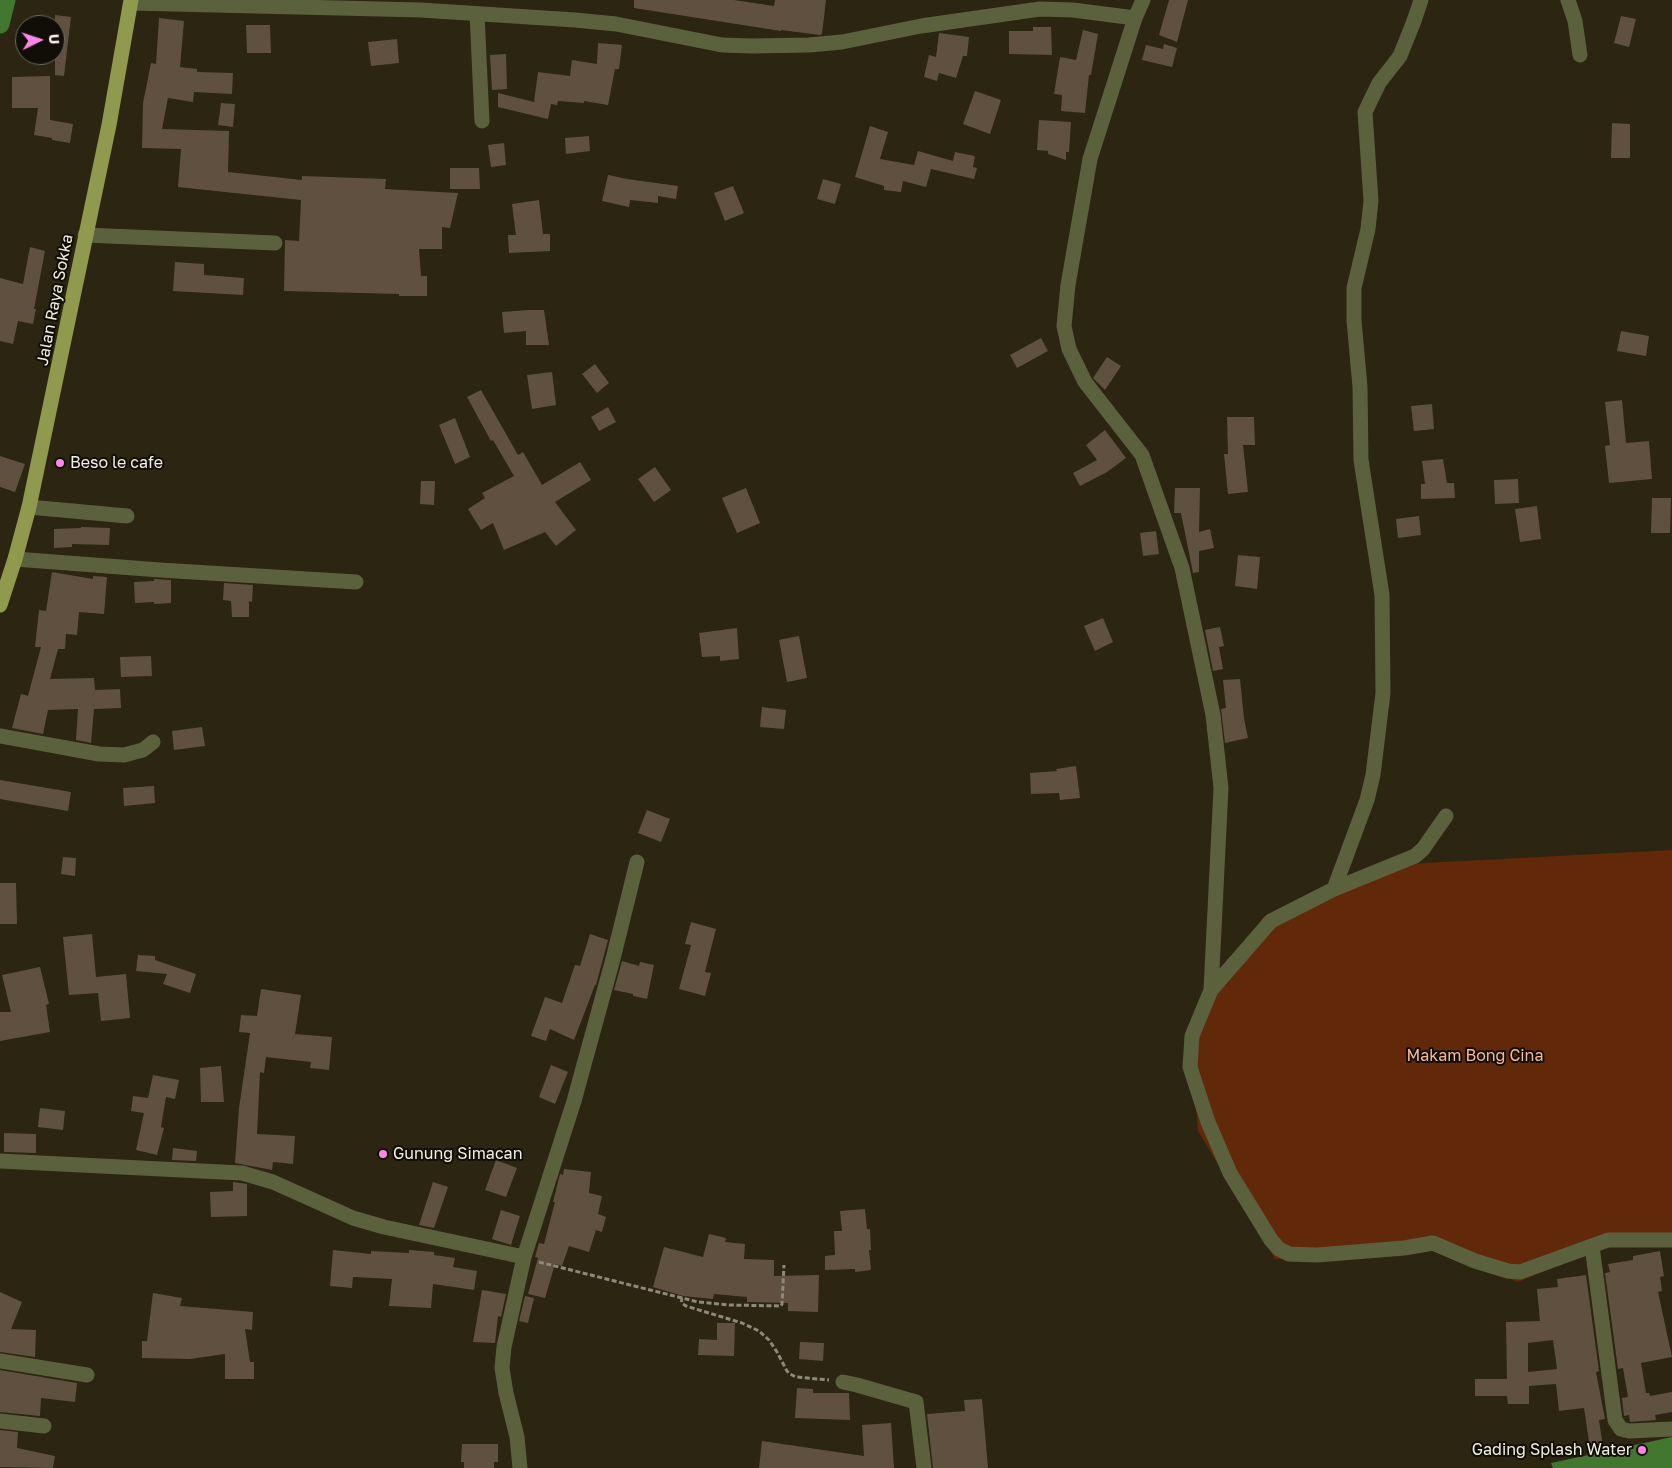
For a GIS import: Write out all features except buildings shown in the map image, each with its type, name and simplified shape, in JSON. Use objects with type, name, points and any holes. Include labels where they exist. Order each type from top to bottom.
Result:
[{"type":"main road","name":"Jalan Raya Sokka","points":[[0,605],[29,508],[109,125],[131,1]]},
{"type":"street","points":[[1143,0],[1135,18],[1090,159],[1068,285],[1064,326],[1069,349],[1085,382],[1142,455],[1182,568],[1213,715],[1221,788],[1211,990]]},
{"type":"street","points":[[1334,889],[1369,792],[1383,694],[1382,595],[1361,460],[1360,387],[1354,320],[1354,288],[1368,229],[1371,201],[1365,112],[1379,83],[1400,56],[1421,0]]},
{"type":"street","points":[[1568,0],[1575,21],[1580,55]]},
{"type":"street","points":[[131,1],[421,10],[616,24],[722,45],[752,46],[809,45],[842,42],[921,26],[1040,9],[1073,10],[1135,18]]},
{"type":"street","points":[[478,14],[482,121]]},
{"type":"street","points":[[85,236],[275,243]]},
{"type":"street","points":[[29,508],[128,516]]},
{"type":"street","points":[[15,559],[356,582]]},
{"type":"street","points":[[0,736],[99,754],[124,755],[143,750],[153,742]]},
{"type":"street","points":[[1446,816],[1423,849],[1415,856],[1334,889],[1271,921],[1211,990],[1192,1036],[1190,1067],[1208,1122],[1230,1173],[1271,1240],[1279,1249],[1289,1254],[1316,1255],[1404,1248],[1434,1242],[1475,1261],[1508,1271],[1520,1272],[1608,1240],[1672,1240]]},
{"type":"street","points":[[520,1468],[517,1437],[502,1368],[504,1347],[524,1257],[574,1101],[613,959],[637,862]]},
{"type":"street","points":[[0,1161],[242,1173],[273,1182],[353,1218],[384,1227],[524,1257]]},
{"type":"street","points":[[1592,1246],[1615,1420],[1621,1429],[1629,1432],[1672,1429]]},
{"type":"street","points":[[0,1361],[87,1375]]},
{"type":"street","points":[[843,1382],[916,1402],[924,1468]]},
{"type":"street","points":[[0,1421],[44,1426]]},
{"type":"path","points":[[524,1257],[564,1270],[681,1298],[730,1306],[781,1306],[784,1266]]},
{"type":"path","points":[[681,1298],[682,1303],[686,1306],[742,1323],[759,1331],[769,1340],[790,1374],[796,1377],[843,1382]]},
{"type":"green space","name":"Makam Bong Cina","points":[[1672,850],[1672,1243],[1612,1244],[1518,1282],[1434,1247],[1363,1256],[1275,1259],[1198,1131],[1189,1032],[1264,916],[1405,864]]},
{"type":"shaded area","name":"Gading Splash Water","points":[[1672,1437],[1672,1468],[1553,1468],[1551,1463]]},
{"type":"waterway","points":[[0,24],[6,0]]},
{"type":"place","name":"Beso le cafe","points":[[60,463]]},
{"type":"place","name":"Gunung Simacan","points":[[383,1154]]},
{"type":"place","name":"Gading Splash Water","points":[[1642,1450]]}]
